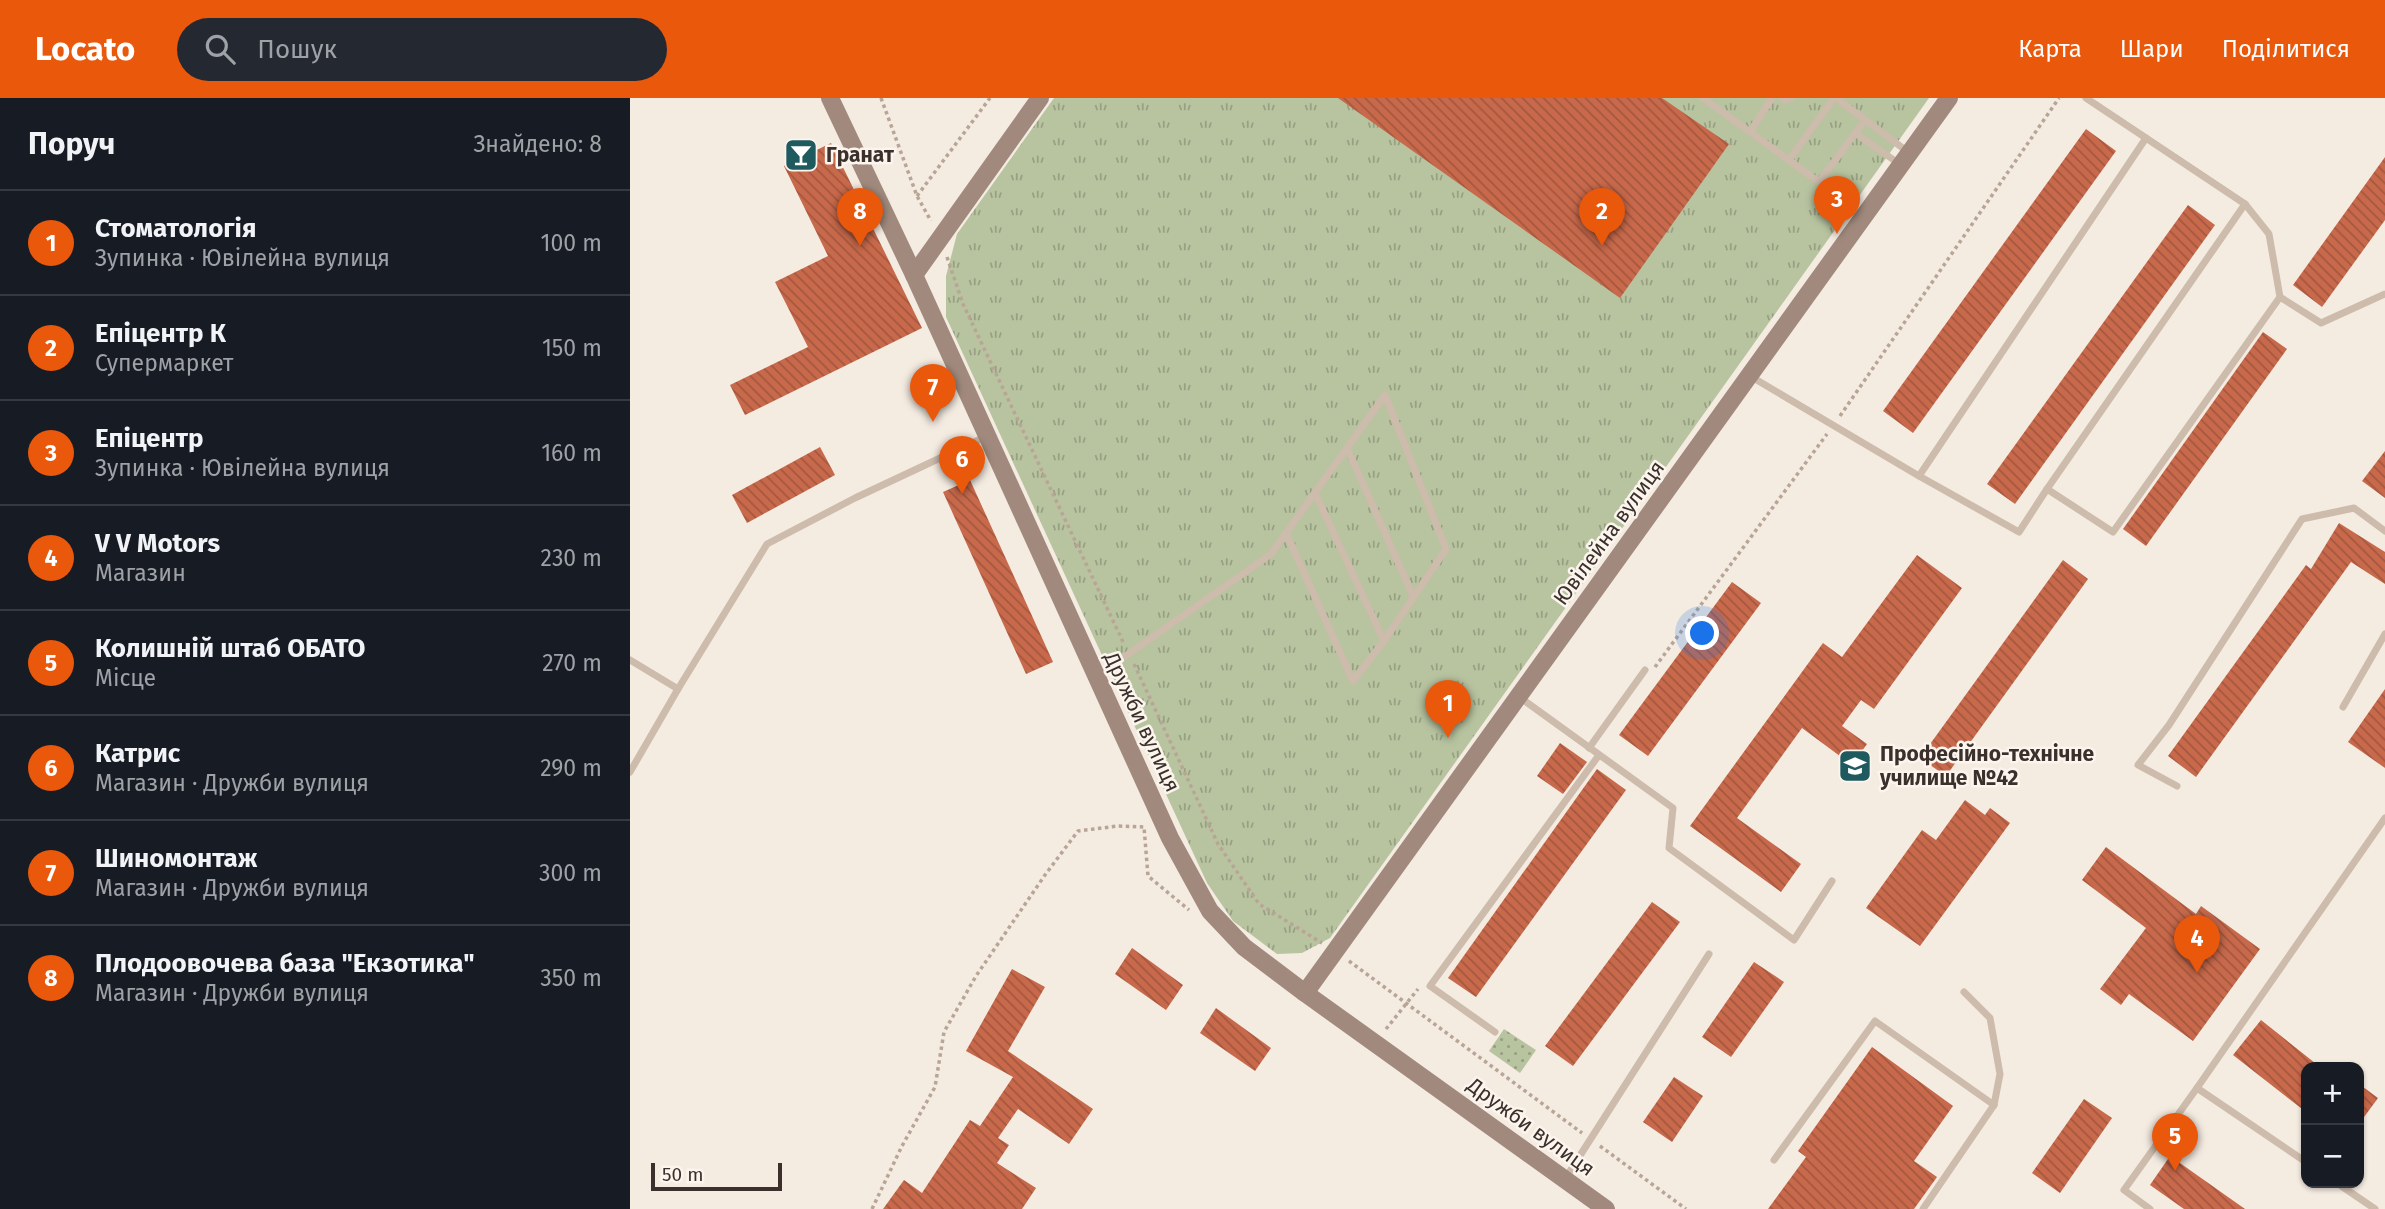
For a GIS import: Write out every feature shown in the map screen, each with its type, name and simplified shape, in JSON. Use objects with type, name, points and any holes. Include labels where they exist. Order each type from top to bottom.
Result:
[{"type":"street","name":"Дружби вулиця","points":[[830,98],[914,275],[1170,838],[1210,911],[1244,947],[1305,993],[1606,1209]]},
{"type":"street","points":[[914,275],[1040,98]]},
{"type":"street","name":"Ювілейна вулиця","points":[[1305,993],[1949,98]]},
{"type":"lane","points":[[1703,98],[1715,101],[1750,132],[1819,182],[1865,120]]},
{"type":"lane","points":[[1750,132],[1772,98]]},
{"type":"lane","points":[[1782,98],[1791,98]]},
{"type":"lane","points":[[1789,160],[1835,98],[1865,120],[1905,159]]},
{"type":"lane","points":[[2048,489],[2113,532],[2280,297],[2269,234],[2245,204],[2086,98]]},
{"type":"lane","points":[[1855,133],[1905,159]]},
{"type":"lane","points":[[1919,476],[2146,138]]},
{"type":"lane","points":[[1750,376],[2019,532],[2245,204]]},
{"type":"lane","points":[[2280,297],[2321,323],[2384,293]]},
{"type":"lane","points":[[1097,677],[1271,554],[1286,533],[1315,493],[1385,395],[1446,549],[1353,681],[1286,533]]},
{"type":"lane","points":[[630,772],[767,544],[855,498],[987,436]]},
{"type":"lane","points":[[1347,448],[1413,596]]},
{"type":"lane","points":[[1315,493],[1384,640]]},
{"type":"lane","points":[[2177,786],[2138,765],[2169,725],[2302,519],[2354,508],[2385,531]]},
{"type":"lane","points":[[2343,707],[2385,634]]},
{"type":"lane","points":[[630,660],[678,689]]},
{"type":"lane","points":[[1589,748],[1645,670]]},
{"type":"lane","points":[[1518,696],[1673,808],[1669,848],[1794,940],[1832,881]]},
{"type":"lane","points":[[1494,1032],[1430,986],[1599,755]]},
{"type":"lane","points":[[2150,1209],[2124,1191],[2385,818]]},
{"type":"lane","points":[[1565,1179],[1709,954]]},
{"type":"lane","points":[[1923,1209],[1994,1105],[2000,1074],[1990,1018],[1964,992]]},
{"type":"lane","points":[[1774,1160],[1875,1021],[1994,1105]]},
{"type":"lane","points":[[2197,1088],[2301,1159]]},
{"type":"lane","points":[[2344,1188],[2375,1209]]},
{"type":"path","points":[[881,98],[918,196],[940,238],[963,304],[1218,844],[1259,904],[1335,951],[1686,1209]]},
{"type":"path","points":[[918,196],[990,98]]},
{"type":"path","points":[[872,1209],[902,1146],[935,1087],[944,1032],[976,976],[1078,831],[1118,826],[1144,827],[1147,876],[1191,912]]},
{"type":"path","points":[[1374,1043],[1407,1004]]},
{"type":"green space","points":[[1054,98],[1929,98],[1330,938],[1302,953],[1277,954],[1233,921],[1207,883],[946,317],[946,276],[957,234]]},
{"type":"green space","points":[[1504,1029],[1536,1050],[1520,1073],[1489,1051]]},
{"type":"building","points":[[1338,98],[1662,98],[1729,144],[1620,298]]},
{"type":"building","points":[[2086,129],[2116,151],[1913,433],[1883,411]]},
{"type":"building","points":[[831,143],[922,328],[745,415],[730,385],[808,347],[775,282],[828,256],[784,166]]},
{"type":"building","points":[[2385,157],[2385,220],[2322,307],[2293,285]]},
{"type":"building","points":[[2188,205],[2215,225],[2015,504],[1987,484]]},
{"type":"building","points":[[2263,332],[2287,349],[2146,546],[2123,529]]},
{"type":"building","points":[[820,447],[835,475],[747,523],[732,495]]},
{"type":"building","points":[[2385,451],[2385,498],[2362,481]]},
{"type":"building","points":[[970,480],[1053,662],[1026,674],[943,492]]},
{"type":"building","points":[[2339,523],[2385,552],[2385,584],[2351,562],[2196,777],[2168,756],[2306,565],[2311,569]]},
{"type":"building","points":[[1917,555],[1962,588],[1874,709],[1861,700],[1842,726],[1867,744],[1852,765],[1802,728],[1737,818],[1801,864],[1781,892],[1690,826],[1823,643],[1842,657]]},
{"type":"building","points":[[2063,560],[2088,579],[1946,776],[1920,758]]},
{"type":"building","points":[[1732,582],[1761,603],[1648,756],[1619,735]]},
{"type":"building","points":[[2385,689],[2385,768],[2348,742]]},
{"type":"building","points":[[1560,743],[1587,762],[1563,794],[1537,776]]},
{"type":"building","points":[[1597,769],[1626,790],[1476,997],[1448,978]]},
{"type":"building","points":[[1965,800],[1985,815],[1990,808],[2010,823],[1920,946],[1866,908],[1922,830],[1936,840]]},
{"type":"building","points":[[2106,847],[2196,914],[2201,906],[2260,949],[2193,1041],[2129,994],[2121,1005],[2100,989],[2146,928],[2082,880]]},
{"type":"building","points":[[1652,902],[1680,922],[1573,1066],[1545,1046]]},
{"type":"building","points":[[1132,948],[1183,985],[1166,1010],[1115,974]]},
{"type":"building","points":[[1754,962],[1784,982],[1731,1057],[1702,1037]]},
{"type":"building","points":[[1012,969],[1045,987],[1008,1051],[1093,1109],[1069,1144],[1018,1109],[998,1138],[1009,1145],[997,1163],[1036,1188],[1022,1209],[883,1209],[904,1180],[922,1193],[970,1120],[980,1126],[1013,1077],[966,1051]]},
{"type":"building","points":[[1216,1008],[1271,1048],[1255,1071],[1200,1033]]},
{"type":"building","points":[[2261,1020],[2314,1062],[2301,1062],[2301,1108],[2233,1055]]},
{"type":"building","points":[[1872,1047],[1953,1106],[1914,1161],[1937,1177],[1914,1209],[1768,1209],[1806,1157],[1798,1151]]},
{"type":"building","points":[[1674,1077],[1703,1096],[1672,1142],[1643,1122]]},
{"type":"building","points":[[2364,1088],[2378,1098],[2364,1117]]},
{"type":"building","points":[[2084,1099],[2112,1118],[2060,1193],[2032,1173]]},
{"type":"building","points":[[2170,1156],[2245,1209],[2184,1209],[2150,1185]]},
{"type":"place","name":"Гранат","points":[[801,155]]},
{"type":"place","name":"Епіцентр","points":[[1837,234]]},
{"type":"place","name":"Плодоовочева база \"Екзотика\"","points":[[860,246]]},
{"type":"place","name":"Епіцентр К","points":[[1602,246]]},
{"type":"place","name":"Шиномонтаж","points":[[933,422]]},
{"type":"place","name":"Катрис","points":[[962,494]]},
{"type":"place","name":"Стоматологія","points":[[1448,738]]},
{"type":"place","name":"Професійно-технічне училище №42","points":[[1855,766]]},
{"type":"place","name":"V V Motors","points":[[2197,973]]},
{"type":"place","name":"Колишній штаб ОБАТО","points":[[2175,1171]]}]
